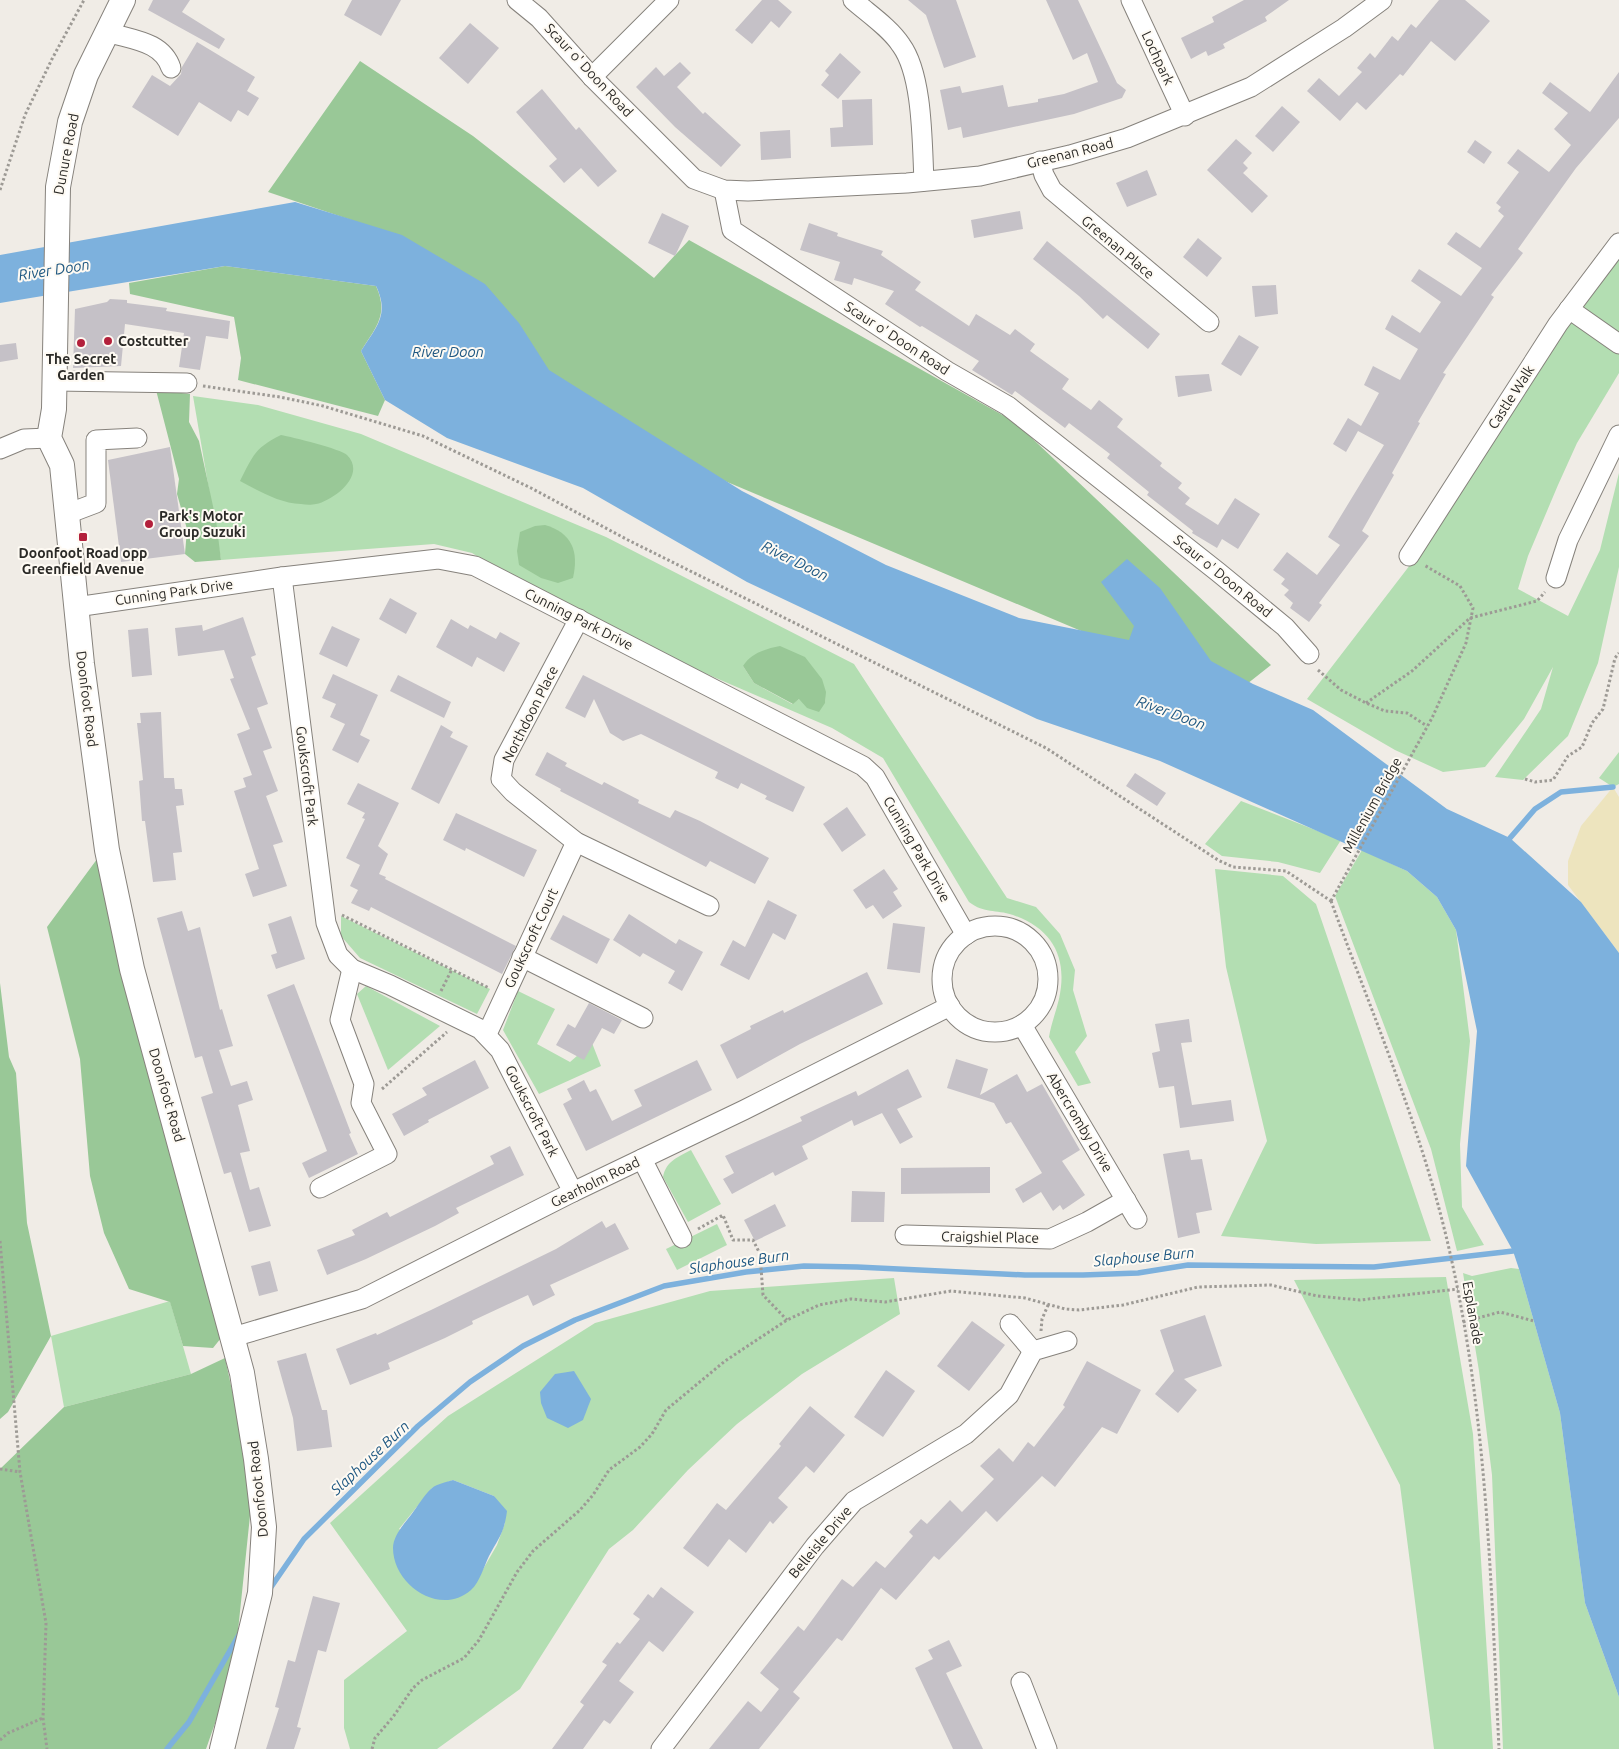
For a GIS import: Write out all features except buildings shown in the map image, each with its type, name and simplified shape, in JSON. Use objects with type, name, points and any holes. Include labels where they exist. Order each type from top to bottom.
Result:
[{"type":"main road","name":"Dunure Road","points":[[49,438],[54,409],[58,187],[70,122],[86,75],[123,0]]},
{"type":"main road","name":"Doonfoot Road","points":[[49,438],[62,465],[82,664],[110,868],[132,969],[242,1373],[256,1459],[264,1527],[260,1593],[222,1749]]},
{"type":"street","name":"Scaur o' Doon Road","points":[[517,0],[539,18],[592,77],[694,179],[724,190],[732,230],[947,371],[1008,406],[1226,578],[1285,628],[1309,654]]},
{"type":"street","points":[[592,77],[668,0]]},
{"type":"street","points":[[853,0],[901,44],[912,62],[919,111],[924,181]]},
{"type":"street","name":"Lochpark","points":[[1131,0],[1185,116]]},
{"type":"street","name":"Greenan Road","points":[[724,190],[804,189],[980,176],[1040,161],[1070,156],[1127,138],[1251,88],[1344,28],[1382,0]]},
{"type":"street","points":[[107,32],[157,47],[167,58],[171,68]]},
{"type":"street","name":"Greenan Place","points":[[1040,161],[1044,175],[1052,190],[1209,322]]},
{"type":"street","name":"Castle Walk","points":[[1409,556],[1569,309],[1619,243]]},
{"type":"street","points":[[1569,309],[1619,344]]},
{"type":"street","points":[[55,381],[187,383]]},
{"type":"street","points":[[1556,578],[1568,540],[1619,435]]},
{"type":"street","points":[[0,449],[24,439],[49,438]]},
{"type":"street","points":[[66,514],[96,503],[96,440],[137,438]]},
{"type":"street","name":"Cunning Park Drive","points":[[76,607],[282,577],[438,559],[476,566],[862,766],[875,777],[966,935]]},
{"type":"street","name":"Goukscroft Park","points":[[282,577],[326,923],[338,955],[352,969],[434,1006],[486,1034],[500,1050],[573,1192]]},
{"type":"street","name":"Northdoon Place","points":[[579,619],[504,760],[501,779],[513,792],[576,842],[709,906]]},
{"type":"street","name":"Goukscroft Court","points":[[486,1034],[576,842]]},
{"type":"street","points":[[995,926],[1010,928],[1024,934],[1036,944],[1044,958],[1048,972],[1048,988],[1039,1009],[1022,1025],[1009,1030],[982,1030],[958,1017],[950,1006],[944,994],[944,967],[956,944],[966,935],[980,928],[995,926]]},
{"type":"street","points":[[522,957],[644,1018]]},
{"type":"street","points":[[320,1188],[386,1154],[361,1103],[364,1084],[340,1020],[352,969]]},
{"type":"street","name":"Gearholm Road","points":[[233,1338],[362,1299],[573,1192],[642,1160],[950,1006]]},
{"type":"street","name":"Abercromby Drive","points":[[1022,1025],[1137,1219]]},
{"type":"street","points":[[642,1160],[682,1238]]},
{"type":"street","name":"Craigshiel Place","points":[[905,1235],[1050,1239],[1088,1222],[1126,1200]]},
{"type":"street","points":[[1010,1324],[1033,1351],[1067,1340]]},
{"type":"street","name":"Belleisle Drive","points":[[660,1749],[815,1546],[854,1501],[966,1434],[1009,1395],[1033,1351]]},
{"type":"street","points":[[1021,1682],[1047,1749]]},
{"type":"path","points":[[0,190],[25,115],[52,59],[84,0]]},
{"type":"path","points":[[187,383],[280,397],[323,406],[424,436],[1046,748],[1218,860],[1233,867],[1286,871],[1331,901]]},
{"type":"path","points":[[1409,556],[1460,586],[1473,608],[1470,618]]},
{"type":"path","points":[[1366,703],[1412,671],[1470,618],[1538,601],[1556,578]]},
{"type":"path","name":"Millenium Bridge","points":[[1331,901],[1345,879],[1432,718],[1466,643],[1470,618]]},
{"type":"path","points":[[1309,654],[1320,673],[1341,690],[1385,711],[1407,713],[1426,726]]},
{"type":"path","points":[[1525,778],[1535,782],[1552,780],[1568,756],[1582,747],[1592,722],[1603,709],[1615,658],[1619,654]]},
{"type":"path","name":"Esplanade","points":[[1331,901],[1430,1178],[1458,1289],[1479,1424],[1486,1493],[1499,1749]]},
{"type":"path","points":[[324,907],[504,995]]},
{"type":"path","points":[[434,1006],[452,969]]},
{"type":"path","points":[[361,1103],[374,1097],[460,1020]]},
{"type":"path","points":[[682,1238],[723,1215],[733,1240],[753,1240],[760,1254],[763,1295],[787,1320]]},
{"type":"path","points":[[0,1241],[20,1472],[46,1623],[43,1718],[47,1749]]},
{"type":"path","points":[[372,1749],[375,1738],[393,1717],[413,1688],[422,1680],[464,1658],[479,1640],[517,1572],[533,1551],[580,1510],[593,1496],[609,1470],[640,1447],[652,1434],[666,1410],[725,1361],[787,1320],[834,1301],[885,1302],[952,1291],[1026,1298],[1065,1309],[1079,1310],[1124,1305],[1198,1287],[1271,1285],[1318,1296],[1360,1300],[1458,1289]]},
{"type":"path","points":[[1463,1322],[1500,1312],[1534,1321]]},
{"type":"path","points":[[0,1469],[20,1472]]},
{"type":"path","points":[[0,1740],[8,1733],[43,1718]]},
{"type":"green space","points":[[360,61],[473,136],[654,278],[689,240],[1015,422],[1271,665],[1233,695],[561,412],[357,222],[268,192]]},
{"type":"green space","points":[[1619,249],[1619,373],[1577,443],[1528,556],[1518,589],[1568,616],[1600,550],[1619,473],[1619,567],[1598,663],[1568,736],[1523,780],[1495,777],[1541,709],[1553,667],[1524,719],[1485,767],[1443,772],[1395,750],[1307,699],[1420,552],[1564,322]]},
{"type":"green space","points":[[225,266],[376,286],[380,296],[381,313],[376,328],[361,351],[385,400],[378,416],[238,380],[241,358],[234,317],[130,294],[129,283]]},
{"type":"green space","points":[[156,390],[190,394],[189,422],[199,441],[216,520],[221,560],[195,562],[185,554],[187,529],[177,494],[179,479]]},
{"type":"green space","points":[[193,396],[258,405],[361,434],[606,537],[854,664],[1007,898],[1036,907],[1060,934],[1075,970],[1073,990],[1087,1036],[1075,1052],[1091,1083],[1078,1086],[1049,1037],[1059,999],[1061,971],[1059,958],[1048,937],[1027,921],[1007,913],[980,908],[969,902],[883,758],[832,728],[579,619],[472,553],[434,544],[221,560]],"holes":[[[743,666],[814,670],[823,685],[825,703],[799,699],[792,704],[754,683]]]},
{"type":"green space","points":[[281,435],[343,452],[347,455],[352,463],[353,471],[346,486],[323,502],[307,505],[277,499],[240,481],[260,448]]},
{"type":"green space","points":[[545,525],[562,533],[571,544],[575,559],[573,578],[558,583],[541,578],[519,565],[517,551],[520,532],[535,526]]},
{"type":"green space","points":[[780,646],[805,657],[822,679],[826,692],[825,703],[819,712],[807,708],[799,699],[793,704],[754,683],[743,666],[759,652]]},
{"type":"green space","points":[[1619,752],[1619,784],[1613,787],[1599,778]]},
{"type":"green space","points":[[1241,801],[1341,840],[1320,873],[1278,862],[1222,856],[1205,844]]},
{"type":"green space","points":[[1362,850],[1407,871],[1437,897],[1456,930],[1470,1041],[1460,1144],[1462,1207],[1484,1245],[1457,1251],[1431,1149],[1335,896]]},
{"type":"green space","points":[[103,851],[221,1338],[213,1348],[183,1346],[170,1302],[129,1289],[104,1233],[90,1176],[80,1059],[47,927]]},
{"type":"green space","points":[[1215,869],[1283,876],[1316,904],[1431,1241],[1316,1244],[1221,1236],[1267,1141],[1226,967]]},
{"type":"green space","points":[[341,916],[490,989],[477,1014],[360,958],[341,936]]},
{"type":"green space","points":[[0,983],[9,1057],[16,1073],[27,1223],[51,1336],[8,1412],[0,1419]]},
{"type":"green space","points":[[366,986],[440,1026],[388,1070],[357,994]]},
{"type":"green space","points":[[518,991],[555,1009],[537,1044],[570,1062],[592,1043],[601,1066],[539,1094],[503,1030]]},
{"type":"green space","points":[[691,1150],[721,1204],[688,1222],[663,1177],[670,1163]]},
{"type":"green space","points":[[717,1224],[727,1245],[677,1270],[666,1249]]},
{"type":"green space","points":[[1511,1268],[1519,1269],[1560,1413],[1585,1603],[1619,1697],[1619,1749],[1503,1749],[1492,1475],[1479,1371],[1463,1273],[1472,1276]]},
{"type":"green space","points":[[1446,1277],[1473,1434],[1493,1749],[1434,1749],[1400,1485],[1294,1280]]},
{"type":"green space","points":[[894,1278],[900,1314],[802,1374],[737,1424],[688,1470],[633,1530],[609,1549],[520,1689],[437,1749],[350,1749],[344,1728],[344,1680],[407,1631],[330,1523],[448,1416],[595,1323],[710,1291]],"holes":[[[453,1480],[494,1496],[505,1523],[497,1545],[482,1571],[399,1529],[432,1488]]]},
{"type":"green space","points":[[170,1301],[191,1374],[64,1407],[51,1336]]},
{"type":"green space","points":[[225,1358],[253,1487],[234,1669],[206,1749],[0,1749],[0,1469],[64,1407],[191,1374]]},
{"type":"sand","points":[[1613,787],[1619,797],[1619,953],[1568,885],[1568,861],[1581,826]]},
{"type":"water","name":"River Doon","points":[[295,202],[402,235],[485,284],[519,323],[549,370],[742,491],[886,565],[1019,618],[1129,640],[1134,626],[1101,582],[1127,559],[1160,588],[1211,661],[1253,684],[1313,710],[1447,809],[1510,838],[1581,902],[1619,953],[1619,1697],[1585,1603],[1560,1413],[1519,1269],[1513,1251],[1466,1166],[1477,1031],[1456,930],[1437,897],[1407,871],[1160,761],[1037,719],[747,582],[583,488],[447,438],[385,400],[361,351],[376,328],[381,313],[382,305],[376,286],[225,266],[0,303],[0,255]]},
{"type":"water","points":[[574,1371],[591,1399],[583,1420],[568,1428],[547,1418],[541,1403],[540,1392],[555,1374]]},
{"type":"water","points":[[453,1480],[494,1496],[507,1511],[503,1530],[477,1583],[471,1590],[459,1597],[446,1600],[420,1593],[410,1585],[401,1574],[395,1562],[393,1544],[399,1530],[426,1494],[439,1484]]},
{"type":"waterway","points":[[1510,838],[1535,809],[1561,792],[1613,787]]},
{"type":"waterway","name":"Slaphouse Burn","points":[[269,1590],[304,1539],[418,1426],[470,1382],[523,1346],[575,1320],[664,1286],[746,1272],[804,1266],[1025,1275],[1083,1275],[1138,1273],[1188,1265],[1374,1267],[1513,1251]]},
{"type":"waterway","name":"Slaphouse Burn","points":[[167,1749],[189,1722],[240,1633]]},
{"type":"place","name":"Costcutter","points":[[108,341]]},
{"type":"place","name":"The Secret Garden","points":[[81,343]]},
{"type":"place","name":"Park's Motor Group Suzuki","points":[[149,524]]},
{"type":"place","name":"Doonfoot Road opp Greenfield Avenue","points":[[83,537]]}]
